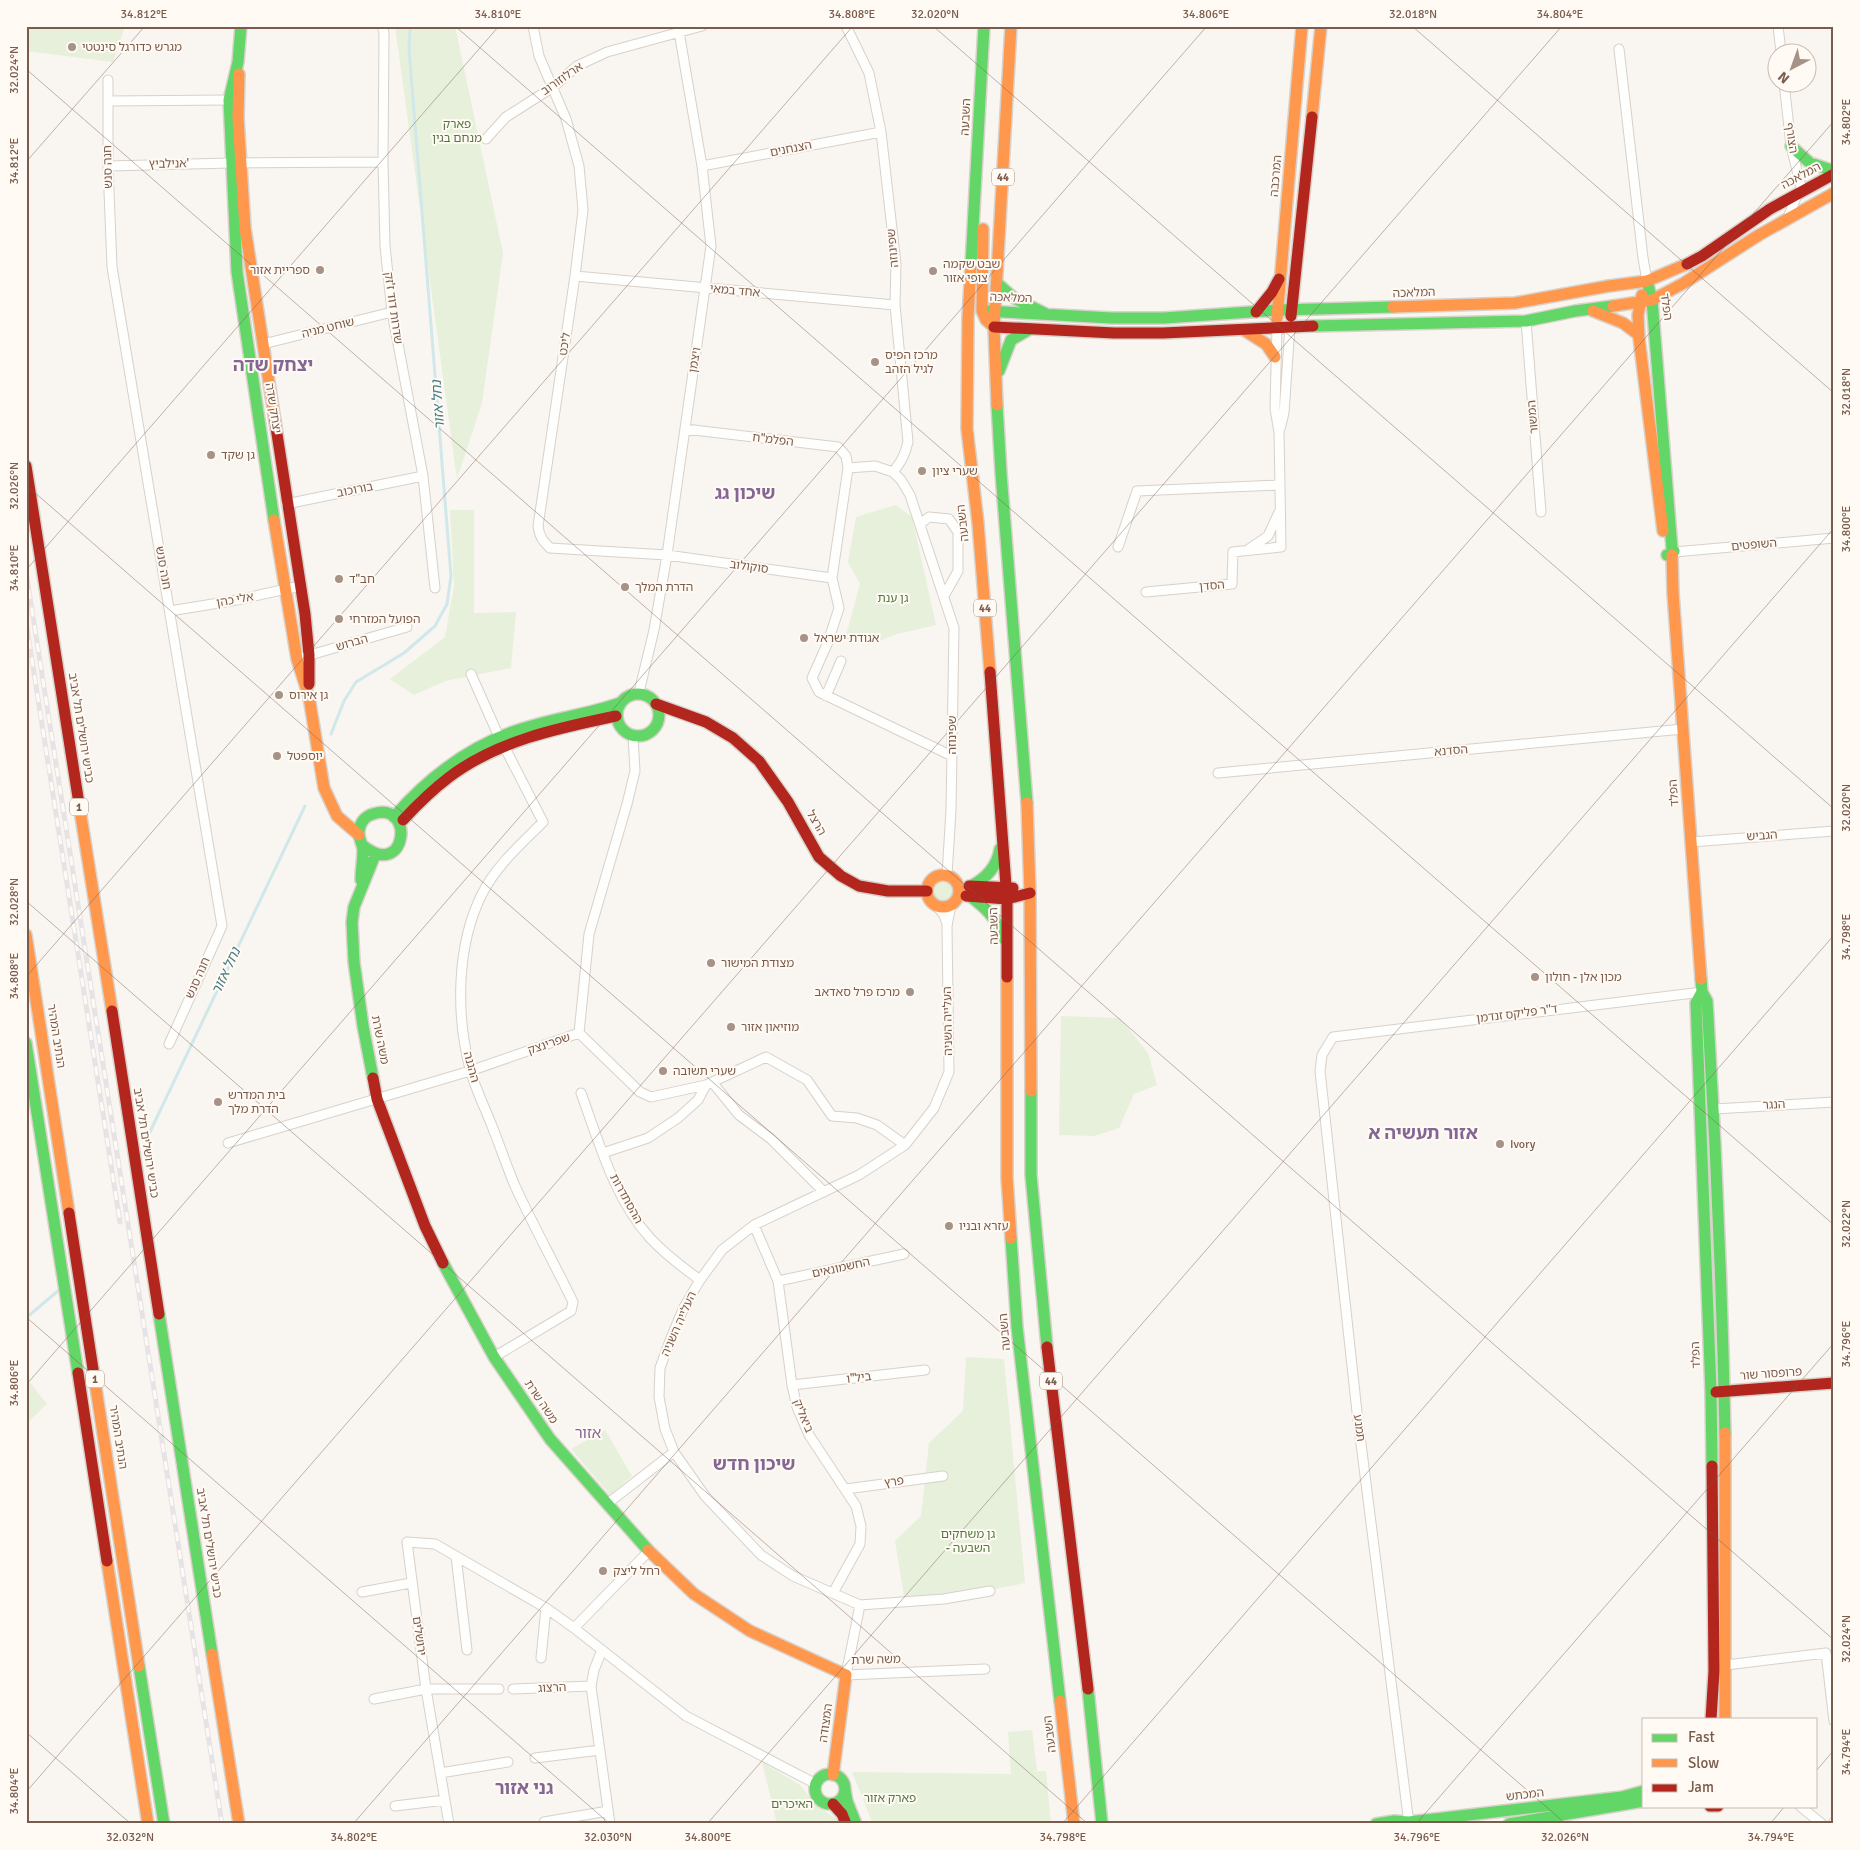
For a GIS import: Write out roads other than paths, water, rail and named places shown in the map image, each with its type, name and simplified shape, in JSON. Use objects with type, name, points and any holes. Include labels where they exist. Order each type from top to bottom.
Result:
[{"type":"main road","name":"יצחק שדה","points":[[242,26],[238,62],[229,100],[245,228],[300,586],[309,655],[308,697]]},
{"type":"main road","name":"השבעה","points":[[984,26],[968,318],[967,429],[978,523],[1007,899],[1007,1178],[1016,1308],[1074,1824]]},
{"type":"main road","name":"44","points":[[1012,26],[994,327],[1001,473],[1027,790],[1030,892],[1031,1175],[1043,1316],[1091,1714],[1102,1824]]},
{"type":"main road","name":"המרכבה","points":[[1277,327],[1302,26]]},
{"type":"main road","points":[[1290,326],[1321,26]]},
{"type":"main road","name":"יצחק שדה","points":[[238,62],[240,84],[236,163],[237,272],[285,590],[297,659],[308,697],[324,788],[341,823],[360,840]]},
{"type":"main road","points":[[1791,146],[1805,162],[1834,171]]},
{"type":"main road","points":[[978,155],[983,227],[982,311],[986,320],[994,327],[1030,330],[1163,334],[1290,326],[1526,321],[1575,311],[1639,303],[1652,300],[1684,283],[1759,235],[1834,193]]},
{"type":"main road","name":"המלאכה","points":[[968,318],[974,313],[995,310],[1112,318],[1164,318],[1278,310],[1515,303],[1647,281],[1675,270],[1702,256],[1770,209],[1834,174]]},
{"type":"main road","points":[[1256,312],[1272,292],[1282,273]]},
{"type":"main road","name":"הפלד","points":[[1647,281],[1652,300],[1702,992],[1707,1001],[1714,1109],[1724,1392],[1725,1718]]},
{"type":"main road","name":"הפלד","points":[[1647,281],[1639,303],[1639,336],[1658,499],[1670,552]]},
{"type":"main road","points":[[998,283],[1014,298],[1046,314]]},
{"type":"main road","points":[[1293,284],[1299,296],[1321,310]]},
{"type":"main road","points":[[1589,310],[1619,319],[1628,324],[1639,336]]},
{"type":"main road","points":[[1242,329],[1266,342],[1271,347],[1275,357]]},
{"type":"main road","points":[[996,380],[1011,340],[1030,330]]},
{"type":"main road","name":"כביש ירושלים תל אביב","points":[[26,466],[239,1824]]},
{"type":"main road","points":[[639,692],[652,698],[656,704],[659,717],[653,730],[648,734],[634,736],[622,729],[616,716],[620,703],[625,697],[639,692]]},
{"type":"main road","points":[[397,820],[421,798],[464,765],[523,728],[603,709],[620,703]]},
{"type":"main road","name":"הרצל","points":[[656,704],[706,722],[733,738],[759,761],[788,802],[819,857],[841,876],[859,886],[888,891],[927,891]]},
{"type":"main road","points":[[501,742],[616,716]]},
{"type":"main road","name":"הרצל","points":[[659,717],[706,722]]},
{"type":"main road","points":[[379,812],[387,813],[397,820],[402,831],[399,846],[386,855],[375,855],[366,850],[360,840],[361,823],[371,814],[379,812]]},
{"type":"main road","points":[[336,815],[346,820],[361,823]]},
{"type":"main road","points":[[1002,818],[999,856],[996,865],[985,878],[965,891],[951,905],[941,907],[936,905],[930,900],[927,891],[929,882],[937,875],[947,874],[954,878],[965,891],[988,909],[998,924],[1008,958]]},
{"type":"main road","name":"משה שרת","points":[[360,840],[360,890]]},
{"type":"main road","name":"משה שרת","points":[[375,855],[354,907],[352,922],[354,962],[363,1026],[378,1099],[425,1226],[455,1287],[494,1357],[550,1439],[649,1551],[694,1594],[750,1632],[846,1675]]},
{"type":"main road","points":[[965,891],[1006,887],[1030,892]]},
{"type":"main road","points":[[965,891],[1007,899],[1030,892]]},
{"type":"main road","name":"הנתיב המהיר","points":[[26,935],[164,1824]]},
{"type":"main road","name":"הפלד","points":[[1702,992],[1696,1003],[1711,1392],[1714,1672],[1711,1718]]},
{"type":"main road","name":"1","points":[[26,1042],[148,1824]]},
{"type":"main road","name":"פרופסור שור","points":[[1711,1392],[1834,1383]]},
{"type":"main road","name":"המצודה","points":[[833,1775],[846,1675]]},
{"type":"main road","points":[[845,1790],[841,1799],[832,1804],[827,1804],[818,1799],[816,1784],[822,1776],[833,1775],[842,1780],[845,1790],[847,1801],[856,1824]]},
{"type":"main road","points":[[1063,1824],[1070,1786]]},
{"type":"main road","name":"המכתש","points":[[1376,1824],[1409,1823],[1622,1797],[1642,1792]]},
{"type":"main road","name":"המכתש","points":[[1508,1824],[1642,1801]]},
{"type":"main road","points":[[832,1804],[842,1814],[846,1824]]},
{"type":"street","name":"שדרות דוד ז'זק","points":[[381,26],[384,33],[383,162],[385,246],[392,312],[424,476],[435,588]]},
{"type":"street","name":"ליכט","points":[[533,26],[540,56],[566,119],[579,166],[583,210],[538,526],[539,534],[550,548],[667,555]]},
{"type":"street","name":"ארלוזורוב","points":[[486,139],[506,116],[553,87],[578,66],[607,52],[678,29],[702,26]]},
{"type":"street","name":"שפינוזה","points":[[846,26],[869,73],[880,132],[896,264],[895,305],[908,442],[906,454],[893,472],[902,480],[910,495],[954,628],[952,756],[947,874]]},
{"type":"street","points":[[1778,26],[1780,42]]},
{"type":"street","name":"ויצמן","points":[[639,692],[654,630],[667,555],[711,246],[702,166],[678,29]]},
{"type":"street","points":[[1619,49],[1647,281]]},
{"type":"street","name":"חנה סנש","points":[[108,80],[108,166],[112,267],[222,926],[169,1044]]},
{"type":"street","name":"הצורף","points":[[1785,92],[1791,146],[1802,191]]},
{"type":"street","points":[[108,101],[229,100]]},
{"type":"street","name":"הצנחנים","points":[[702,166],[880,132]]},
{"type":"street","points":[[236,163],[383,162]]},
{"type":"street","name":"אנילביץ'","points":[[108,166],[236,163]]},
{"type":"street","points":[[1788,218],[1797,195],[1802,191]]},
{"type":"street","name":"אחד במאי","points":[[575,276],[895,305]]},
{"type":"street","name":"שוחט מניה","points":[[263,344],[392,312]]},
{"type":"street","name":"המשור","points":[[1526,321],[1541,512]]},
{"type":"street","name":"הסדן","points":[[1279,432],[1284,413],[1290,326]]},
{"type":"street","name":"הסדן","points":[[1146,592],[1232,584],[1233,552],[1280,547],[1279,432],[1275,409],[1277,327]]},
{"type":"street","name":"הפלמ\"ח","points":[[685,429],[838,447],[846,456],[848,468]]},
{"type":"street","points":[[893,472],[875,466],[848,468],[832,578],[839,608],[828,642],[812,678],[819,692],[826,696],[952,756]]},
{"type":"street","name":"בורוכוב","points":[[286,504],[424,476]]},
{"type":"street","points":[[1118,547],[1137,491],[1280,485]]},
{"type":"street","name":"הסדן","points":[[1247,551],[1268,536],[1280,509]]},
{"type":"street","points":[[920,524],[929,517],[949,519],[958,532],[958,571],[944,596]]},
{"type":"street","name":"השופטים","points":[[1670,552],[1834,538]]},
{"type":"street","name":"סוקולוב","points":[[667,555],[832,578]]},
{"type":"street","name":"אלי כהן","points":[[170,611],[237,600],[300,586]]},
{"type":"street","name":"הברוש","points":[[297,659],[407,628]]},
{"type":"street","points":[[826,696],[842,661]]},
{"type":"street","name":"ההגנה","points":[[471,674],[501,742],[542,822],[514,850],[496,873],[482,894],[471,922],[460,996],[464,1040],[470,1071],[515,1186],[573,1302],[571,1311],[494,1357]]},
{"type":"street","name":"הסדנא","points":[[1218,773],[1683,729]]},
{"type":"street","name":"שפרינצק","points":[[228,1143],[470,1071],[579,1033],[589,934],[629,796],[634,771],[634,736]]},
{"type":"street","name":"הגביש","points":[[1691,842],[1834,831]]},
{"type":"street","name":"העלייה השניה","points":[[936,905],[944,915],[947,926]]},
{"type":"street","name":"העלייה השניה","points":[[860,1604],[793,1576],[761,1555],[705,1496],[674,1452],[665,1429],[659,1396],[660,1368],[681,1315],[700,1280],[722,1250],[754,1226],[859,1175],[905,1145],[934,1108],[949,1072],[947,926],[951,905]]},
{"type":"street","name":"ד''ר פליקס זנדמן","points":[[1332,1037],[1702,992]]},
{"type":"street","points":[[579,1033],[640,1092],[651,1097],[709,1084],[766,1057],[808,1080],[832,1116],[857,1118],[877,1125],[905,1145]]},
{"type":"street","name":"תמנע","points":[[1332,1037],[1322,1055],[1320,1071],[1357,1412],[1409,1823]]},
{"type":"street","points":[[603,1154],[648,1138],[698,1100],[709,1084]]},
{"type":"street","points":[[709,1084],[739,1115],[771,1140],[824,1192]]},
{"type":"street","name":"ההסתדרות","points":[[581,1093],[603,1154],[616,1184],[634,1216],[650,1237],[674,1261],[700,1280]]},
{"type":"street","name":"הנגר","points":[[1714,1109],[1834,1102]]},
{"type":"street","name":"ביאליק","points":[[754,1226],[778,1281],[792,1385],[797,1407],[809,1435],[856,1506],[861,1526],[860,1544],[833,1593]]},
{"type":"street","name":"החשמונאים","points":[[778,1281],[904,1254]]},
{"type":"street","name":"ביל\"ו","points":[[792,1385],[925,1370]]},
{"type":"street","points":[[607,1504],[674,1452]]},
{"type":"street","name":"פרץ","points":[[846,1489],[943,1476]]},
{"type":"street","name":"ירושלים","points":[[449,1824],[426,1688],[407,1542],[435,1544],[456,1556]]},
{"type":"street","points":[[574,1628],[649,1551]]},
{"type":"street","points":[[456,1556],[546,1608],[686,1716],[816,1784]]},
{"type":"street","points":[[456,1556],[466,1650]]},
{"type":"street","points":[[362,1592],[411,1583]]},
{"type":"street","points":[[846,1675],[860,1604],[944,1599],[990,1591]]},
{"type":"street","points":[[540,1658],[546,1608]]},
{"type":"street","points":[[602,1650],[594,1670],[591,1686],[610,1824]]},
{"type":"street","points":[[1726,1665],[1826,1653],[1834,1721]]},
{"type":"street","name":"משה שרת","points":[[846,1675],[985,1669]]},
{"type":"street","name":"הרצוג","points":[[513,1689],[591,1686]]},
{"type":"street","points":[[374,1699],[426,1688],[499,1689]]},
{"type":"street","points":[[535,1758],[600,1750]]},
{"type":"street","points":[[440,1773],[508,1762]]},
{"type":"street","points":[[395,1806],[445,1800]]},
{"type":"street","points":[[1802,1808],[1822,1824]]},
{"type":"street","points":[[544,1822],[608,1811]]},
{"type":"waterway","name":"נחל אזור","points":[[331,734],[344,701],[356,682],[404,653],[435,626],[447,604],[451,576],[409,49],[410,26]]},
{"type":"waterway","name":"נחל אזור","points":[[148,1136],[305,806]]},
{"type":"waterway","name":"נחל אזור","points":[[26,1318],[59,1290]]},
{"type":"railway","points":[[26,572],[222,1824]]},
{"type":"railway","points":[[26,622],[120,1222]]},
{"type":"place","name":"מגרש כדורגל סינטטי","points":[[72,47]]},
{"type":"place","name":"ספריית אזור","points":[[320,270]]},
{"type":"place","name":"שבט שקמה צופי אזור","points":[[933,271]]},
{"type":"place","name":"מרכז הפיס לגיל הזהב","points":[[875,362]]},
{"type":"place","name":"גן שקד","points":[[211,455]]},
{"type":"place","name":"שערי ציון","points":[[922,471]]},
{"type":"place","name":"חב\"ד","points":[[339,579]]},
{"type":"place","name":"הדרת המלך","points":[[625,587]]},
{"type":"place","name":"הפועל המזרחי","points":[[339,619]]},
{"type":"place","name":"אגודת ישראל","points":[[804,638]]},
{"type":"place","name":"גן אירוס","points":[[279,695]]},
{"type":"place","name":"יוספטל","points":[[277,756]]},
{"type":"place","name":"מצודת המישור","points":[[711,963]]},
{"type":"place","name":"מכון אלן - חולון","points":[[1535,977]]},
{"type":"place","name":"מרכז פרל סאדאב","points":[[910,992]]},
{"type":"place","name":"מוזיאון אזור","points":[[731,1027]]},
{"type":"place","name":"שערי תשובה","points":[[663,1071]]},
{"type":"place","name":"בית המדרש הדרת מלך","points":[[218,1102]]},
{"type":"place","name":"Ivory","points":[[1500,1144]]},
{"type":"place","name":"עזרא ובניו","points":[[949,1226]]},
{"type":"place","name":"רחל ליצק","points":[[603,1571]]},
{"type":"district","name":"יצחק שדה","points":[[273,365]]},
{"type":"district","name":"שיכון גג","points":[[745,493]]},
{"type":"district","name":"אזור תעשיה א","points":[[1423,1133]]},
{"type":"district","name":"אזור","points":[[588,1433]]},
{"type":"district","name":"שיכון חדש","points":[[754,1464]]},
{"type":"district","name":"גני אזור","points":[[524,1788]]},
{"type":"park label","name":"פארק מנחם בגין","points":[[457,131]]},
{"type":"park label","name":"גן ענת","points":[[893,598]]},
{"type":"park label","name":"גן משחקים - השבעה","points":[[968,1541]]},
{"type":"park label","name":"פארק אזור","points":[[890,1798]]},
{"type":"park label","name":"האיכרים","points":[[792,1804]]}]
